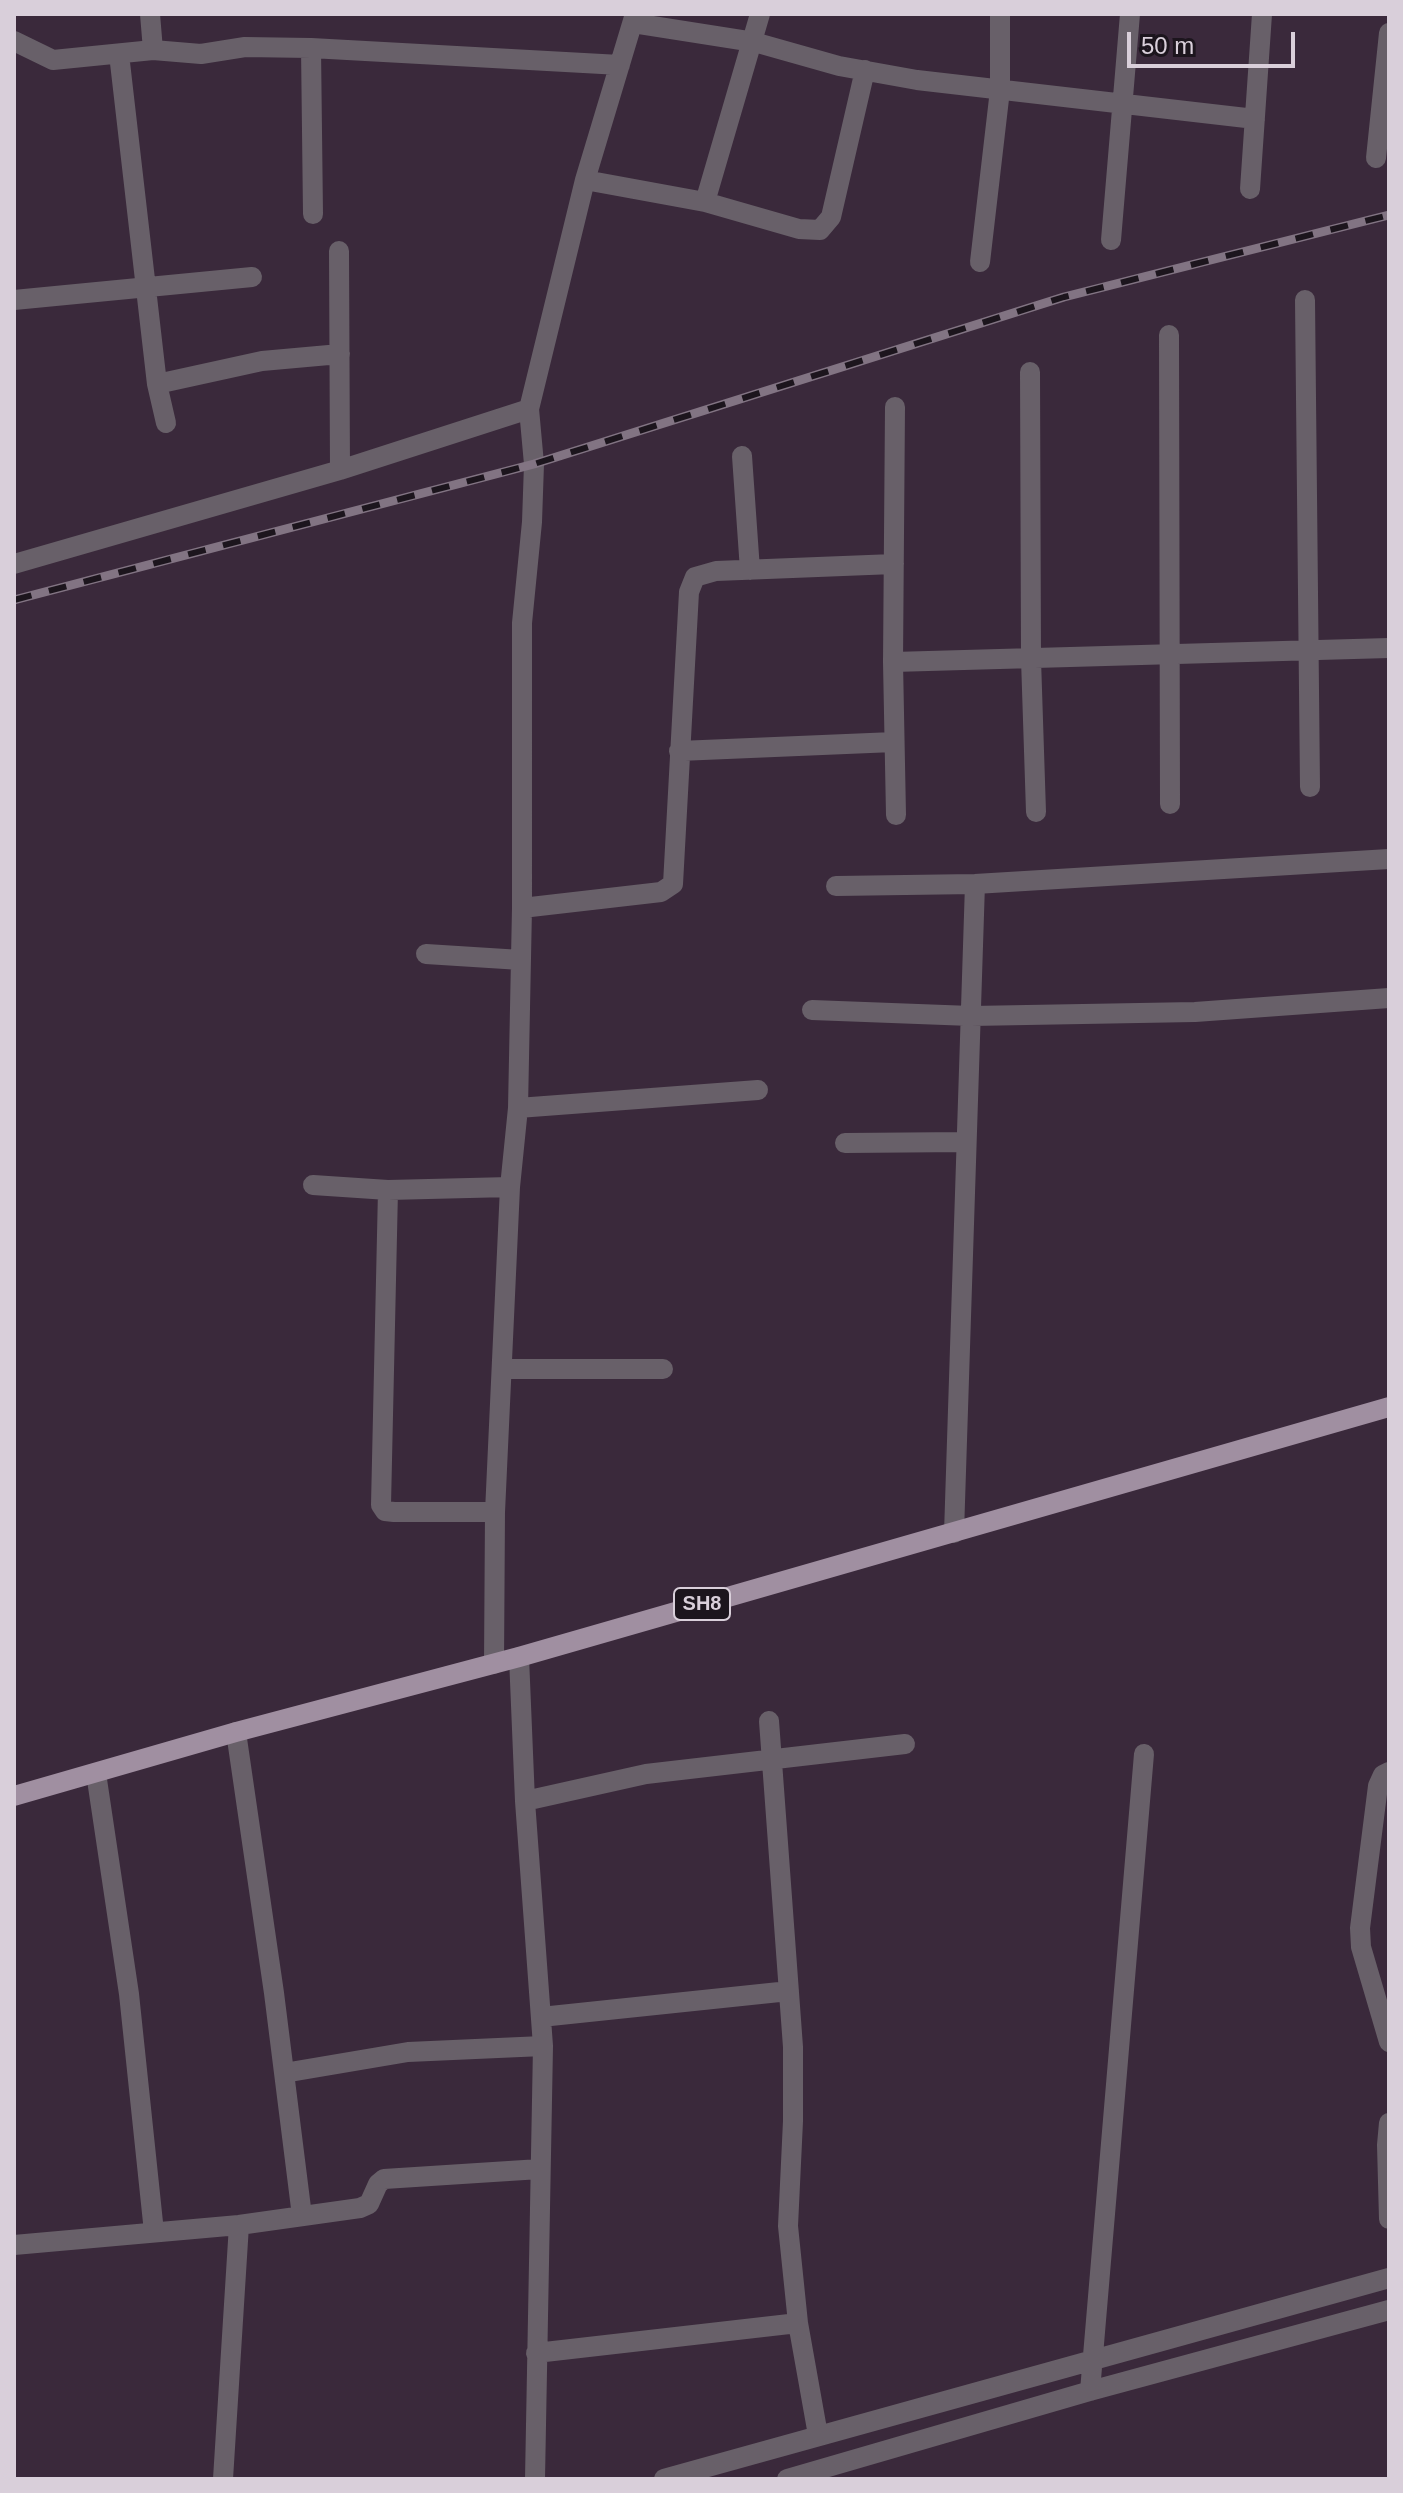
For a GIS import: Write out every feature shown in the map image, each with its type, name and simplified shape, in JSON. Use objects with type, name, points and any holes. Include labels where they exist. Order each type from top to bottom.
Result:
[{"type":"main road","name":"SH8","points":[[14,1796],[236,1732],[519,1657],[1389,1407]]},
{"type":"street","points":[[150,14],[153,50]]},
{"type":"street","points":[[705,202],[760,14]]},
{"type":"street","points":[[980,262],[1000,90],[1000,14]]},
{"type":"street","points":[[1111,240],[1130,14]]},
{"type":"street","points":[[1250,189],[1262,14]]},
{"type":"street","points":[[494,1664],[495,1512],[510,1187],[518,1108],[522,623],[534,464],[529,409],[585,180],[634,18],[917,80],[1255,119]]},
{"type":"street","points":[[1376,158],[1389,33]]},
{"type":"street","points":[[14,41],[53,60],[153,50],[201,54],[245,47],[620,65]]},
{"type":"street","points":[[311,48],[313,214]]},
{"type":"street","points":[[119,54],[157,384],[166,423]]},
{"type":"street","points":[[585,180],[705,202],[799,229],[820,230],[831,217],[865,70]]},
{"type":"street","points":[[339,251],[340,470]]},
{"type":"street","points":[[14,300],[252,277]]},
{"type":"street","points":[[1305,300],[1310,787]]},
{"type":"street","points":[[1169,335],[1170,804]]},
{"type":"street","points":[[157,384],[262,361],[340,354]]},
{"type":"street","points":[[1030,372],[1031,659],[1036,812]]},
{"type":"street","points":[[895,407],[893,662],[896,815]]},
{"type":"street","points":[[14,564],[340,470],[529,409]]},
{"type":"street","points":[[742,456],[750,570]]},
{"type":"street","points":[[522,908],[661,892],[673,884],[689,592],[695,577],[707,572],[894,564]]},
{"type":"street","points":[[893,662],[1389,648]]},
{"type":"street","points":[[679,751],[894,742]]},
{"type":"street","points":[[836,886],[975,884],[1389,859]]},
{"type":"street","points":[[954,1533],[975,884]]},
{"type":"street","points":[[426,954],[521,960]]},
{"type":"street","points":[[812,1010],[971,1016],[1195,1012],[1389,998]]},
{"type":"street","points":[[518,1108],[758,1090]]},
{"type":"street","points":[[845,1143],[966,1142]]},
{"type":"street","points":[[313,1185],[388,1190],[510,1187]]},
{"type":"street","points":[[388,1190],[381,1505],[385,1511],[394,1512],[495,1512]]},
{"type":"street","points":[[502,1369],[663,1369]]},
{"type":"street","points":[[519,1657],[525,1801],[543,2046],[535,2479]]},
{"type":"street","points":[[769,1721],[793,2089],[788,2226],[798,2323],[818,2435]]},
{"type":"street","points":[[236,1732],[302,2216]]},
{"type":"street","points":[[525,1801],[646,1774],[905,1744]]},
{"type":"street","points":[[1090,2391],[1144,1754]]},
{"type":"street","points":[[1389,1772],[1383,1775],[1378,1786],[1360,1928],[1361,1947],[1389,2042]]},
{"type":"street","points":[[96,1773],[129,1994],[154,2232]]},
{"type":"street","points":[[541,2017],[789,1991]]},
{"type":"street","points":[[284,2073],[408,2052],[543,2046]]},
{"type":"street","points":[[1389,2123],[1389,2219]]},
{"type":"street","points":[[14,2245],[239,2225],[302,2216],[365,2206],[384,2179],[540,2169]]},
{"type":"street","points":[[223,2479],[239,2225]]},
{"type":"street","points":[[664,2479],[1389,2278]]},
{"type":"street","points":[[787,2479],[1090,2391],[1325,2330],[1389,2310]]},
{"type":"street","points":[[536,2353],[798,2323]]},
{"type":"railway","points":[[14,600],[534,464],[1064,297],[1389,215]]}]
